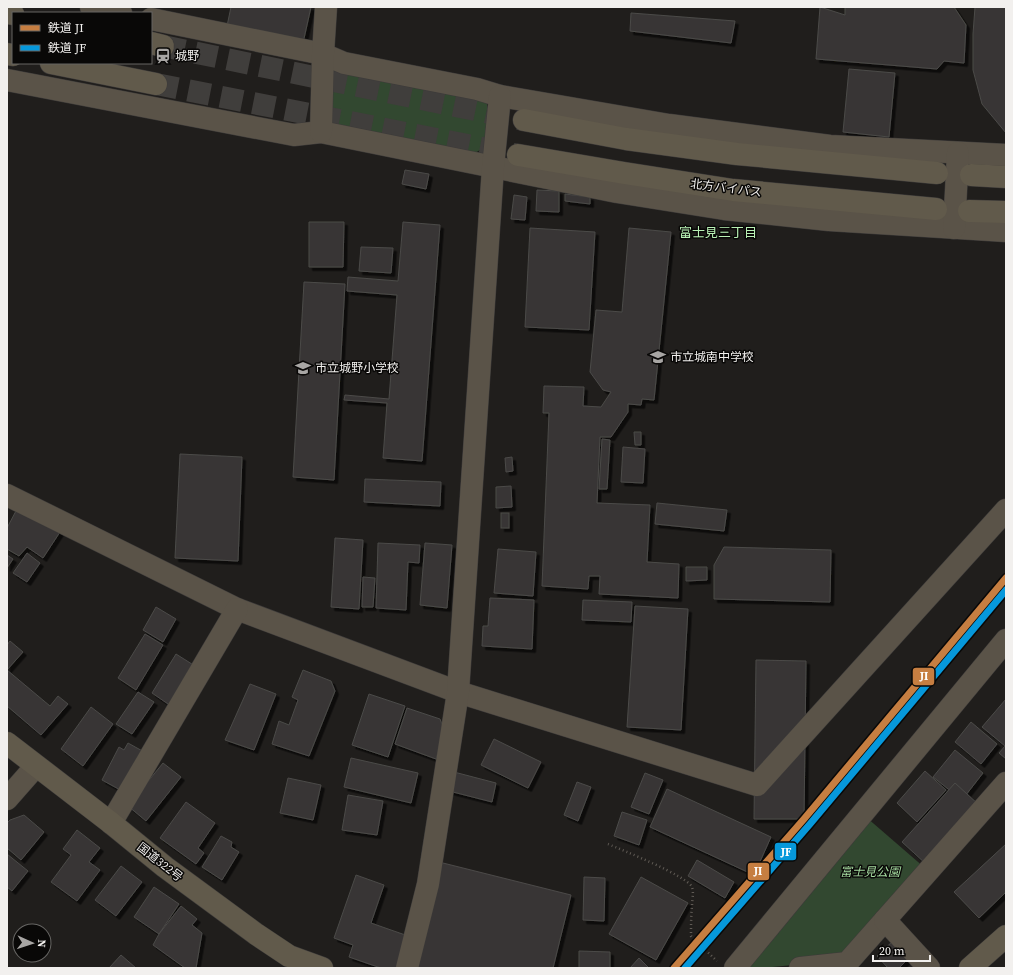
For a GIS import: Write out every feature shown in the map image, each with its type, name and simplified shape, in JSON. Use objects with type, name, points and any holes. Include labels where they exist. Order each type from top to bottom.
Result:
[{"type":"highway","points":[[56,64],[156,84]]},
{"type":"highway","points":[[524,120],[626,139],[736,154],[937,173]]},
{"type":"highway","name":"北方バイパス","points":[[518,155],[733,190],[936,209]]},
{"type":"highway","points":[[971,175],[1006,177]]},
{"type":"highway","points":[[969,211],[1006,212]]},
{"type":"highway","name":"国道322号","points":[[7,743],[111,823],[165,867],[256,934],[290,956],[322,968]]},
{"type":"highway","points":[[970,968],[1006,936]]},
{"type":"street","points":[[91,7],[116,12]]},
{"type":"street","points":[[321,132],[326,7]]},
{"type":"street","points":[[152,19],[323,54],[344,63],[477,89],[500,96],[669,125],[822,145],[1006,155]]},
{"type":"street","points":[[7,80],[294,135],[321,132],[617,192],[724,209],[829,220],[1006,230]]},
{"type":"street","points":[[407,968],[428,884],[458,692],[493,167],[500,96]]},
{"type":"street","points":[[954,228],[958,152]]},
{"type":"street","points":[[7,495],[237,609],[458,692],[757,785],[1006,510]]},
{"type":"street","points":[[111,823],[237,609]]},
{"type":"street","points":[[729,966],[1006,640]]},
{"type":"street","points":[[7,799],[36,766]]},
{"type":"street","points":[[800,968],[848,963],[1006,783]]},
{"type":"street","points":[[885,920],[929,968]]},
{"type":"path","points":[[608,844],[650,861],[686,881],[692,886],[691,936],[714,958],[729,966]]},
{"type":"green space","points":[[340,72],[484,101],[487,104],[485,142],[480,150],[473,154],[334,125],[332,117],[333,80]]},
{"type":"green space","name":"富士見公園","points":[[866,817],[925,868],[845,960],[761,968],[740,968]]},
{"type":"building","points":[[231,7],[311,7],[303,43],[227,26]]},
{"type":"building","points":[[820,7],[845,15],[845,7],[954,7],[966,25],[964,63],[944,61],[937,69],[816,59]]},
{"type":"building","points":[[975,7],[1006,7],[1006,133],[982,104],[973,70]]},
{"type":"building","points":[[631,13],[735,21],[731,43],[630,31]]},
{"type":"building","points":[[849,69],[895,73],[889,137],[843,132]]},
{"type":"building","points":[[405,170],[429,174],[426,189],[402,184]]},
{"type":"building","points":[[537,190],[559,191],[559,212],[536,211]]},
{"type":"building","points":[[565,194],[590,197],[590,204],[565,201]]},
{"type":"building","points":[[514,195],[527,197],[525,220],[511,219]]},
{"type":"building","points":[[309,222],[344,222],[343,267],[309,267]]},
{"type":"building","points":[[403,222],[440,225],[422,461],[383,458],[387,403],[344,400],[345,395],[389,399],[397,295],[347,291],[348,277],[398,281]]},
{"type":"building","points":[[530,228],[595,232],[589,330],[525,327]]},
{"type":"building","points":[[629,228],[671,232],[654,400],[642,399],[641,405],[628,404],[628,412],[611,437],[600,437],[597,503],[650,505],[647,562],[679,564],[678,598],[599,594],[600,576],[589,576],[588,589],[542,586],[549,413],[543,413],[544,386],[584,387],[583,406],[601,407],[611,392],[603,390],[590,372],[596,310],[622,312]]},
{"type":"building","points":[[361,247],[393,248],[391,273],[359,271]]},
{"type":"building","points":[[304,282],[345,284],[334,480],[293,477]]},
{"type":"building","points":[[634,432],[641,432],[641,445],[635,445]]},
{"type":"building","points":[[602,439],[610,440],[607,489],[599,489]]},
{"type":"building","points":[[623,447],[645,449],[643,483],[621,482]]},
{"type":"building","points":[[180,454],[242,457],[238,561],[175,558]]},
{"type":"building","points":[[512,457],[513,471],[506,472],[505,458]]},
{"type":"building","points":[[365,479],[441,482],[440,506],[364,502]]},
{"type":"building","points":[[511,486],[512,507],[496,508],[496,487]]},
{"type":"building","points":[[657,503],[727,510],[724,531],[655,524]]},
{"type":"building","points":[[17,509],[60,532],[43,558],[27,547],[19,556],[7,549],[7,528]]},
{"type":"building","points":[[501,513],[509,513],[509,528],[501,528]]},
{"type":"building","points":[[335,538],[363,540],[359,609],[331,607]]},
{"type":"building","points":[[378,543],[420,545],[419,563],[408,562],[406,610],[376,608]]},
{"type":"building","points":[[425,543],[452,545],[447,608],[420,605]]},
{"type":"building","points":[[724,547],[831,550],[830,602],[714,599],[714,565]]},
{"type":"building","points":[[498,549],[536,552],[533,596],[494,593]]},
{"type":"building","points":[[27,553],[40,563],[27,582],[13,573]]},
{"type":"building","points":[[7,555],[13,559],[7,568]]},
{"type":"building","points":[[686,567],[707,567],[707,580],[686,581]]},
{"type":"building","points":[[363,577],[375,578],[373,607],[362,607]]},
{"type":"building","points":[[490,598],[534,600],[532,649],[482,646],[483,626],[488,626]]},
{"type":"building","points":[[583,600],[632,602],[631,622],[582,620]]},
{"type":"building","points":[[635,606],[688,609],[681,730],[627,727]]},
{"type":"building","points":[[156,607],[176,619],[163,642],[143,630]]},
{"type":"building","points":[[145,634],[163,645],[136,690],[118,678]]},
{"type":"building","points":[[10,641],[23,652],[7,670],[7,645]]},
{"type":"building","points":[[176,654],[195,666],[171,706],[152,693]]},
{"type":"building","points":[[756,660],[806,661],[804,819],[754,819]]},
{"type":"building","points":[[7,670],[50,706],[58,696],[68,704],[41,735],[7,706]]},
{"type":"building","points":[[303,670],[331,681],[335,691],[309,756],[272,744],[279,721],[289,725],[298,700],[292,697]]},
{"type":"building","points":[[250,684],[276,694],[254,750],[225,740]]},
{"type":"building","points":[[138,692],[154,702],[132,734],[116,724]]},
{"type":"building","points":[[369,694],[405,706],[388,757],[352,745]]},
{"type":"building","points":[[1006,699],[1006,759],[999,753],[1005,746],[982,727]]},
{"type":"building","points":[[91,707],[113,724],[83,766],[61,749]]},
{"type":"building","points":[[407,708],[440,719],[445,732],[436,759],[395,744]]},
{"type":"building","points":[[971,722],[997,744],[981,764],[955,742]]},
{"type":"building","points":[[494,739],[541,762],[528,788],[481,765]]},
{"type":"building","points":[[128,743],[146,753],[124,792],[102,780],[119,747],[124,750]]},
{"type":"building","points":[[955,750],[983,773],[962,800],[933,777]]},
{"type":"building","points":[[351,758],[418,773],[411,803],[344,787]]},
{"type":"building","points":[[163,763],[181,777],[146,821],[128,806]]},
{"type":"building","points":[[925,771],[946,790],[917,822],[897,803]]},
{"type":"building","points":[[454,772],[496,783],[492,802],[449,791]]},
{"type":"building","points":[[645,773],[663,780],[649,814],[631,807]]},
{"type":"building","points":[[288,778],[321,785],[313,820],[280,813]]},
{"type":"building","points":[[577,782],[591,787],[578,821],[564,815]]},
{"type":"building","points":[[955,783],[979,805],[926,864],[902,842]]},
{"type":"building","points":[[667,789],[771,837],[754,875],[650,827]]},
{"type":"building","points":[[348,795],[383,801],[377,835],[342,830]]},
{"type":"building","points":[[186,802],[215,823],[198,848],[204,853],[196,864],[160,838]]},
{"type":"building","points":[[622,812],[647,820],[639,845],[614,836]]},
{"type":"building","points":[[24,815],[44,832],[21,860],[7,848],[7,823],[10,820]]},
{"type":"building","points":[[77,830],[100,848],[89,862],[100,870],[77,901],[51,882],[71,855],[63,849]]},
{"type":"building","points":[[221,836],[232,842],[231,847],[239,852],[222,880],[202,867]]},
{"type":"building","points":[[1006,844],[1006,892],[979,918],[954,892]]},
{"type":"building","points":[[7,854],[28,871],[12,891],[7,887]]},
{"type":"building","points":[[697,860],[734,882],[725,898],[688,876]]},
{"type":"building","points":[[439,862],[571,895],[553,968],[412,968]]},
{"type":"building","points":[[121,866],[142,882],[116,916],[95,900]]},
{"type":"building","points":[[356,875],[384,885],[371,923],[411,937],[400,968],[381,968],[349,957],[353,945],[334,938]]},
{"type":"building","points":[[584,877],[605,878],[604,921],[583,920]]},
{"type":"building","points":[[641,877],[688,903],[656,960],[609,934]]},
{"type":"building","points":[[154,887],[179,904],[159,934],[134,917]]},
{"type":"building","points":[[181,906],[197,919],[192,925],[202,933],[196,968],[185,968],[153,945],[159,934]]},
{"type":"building","points":[[895,939],[911,956],[899,968],[888,968],[877,956]]},
{"type":"building","points":[[579,951],[610,952],[610,968],[579,968]]},
{"type":"building","points":[[121,955],[136,968],[109,968]]},
{"type":"building","points":[[639,958],[649,968],[630,968]]},
{"type":"tunnel","points":[[163,46],[524,120]]},
{"type":"tunnel","points":[[156,84],[518,155]]},
{"type":"rail line","name":"JI","points":[[674,968],[804,819],[1006,578]]},
{"type":"rail line","name":"JF","points":[[685,968],[810,824],[1006,590]]},
{"type":"place","name":"城野","points":[[163,56]]},
{"type":"place","name":"市立城南中学校","points":[[658,357]]},
{"type":"place","name":"市立城野小学校","points":[[303,368]]},
{"type":"district","name":"富士見三丁目","points":[[718,232]]}]
